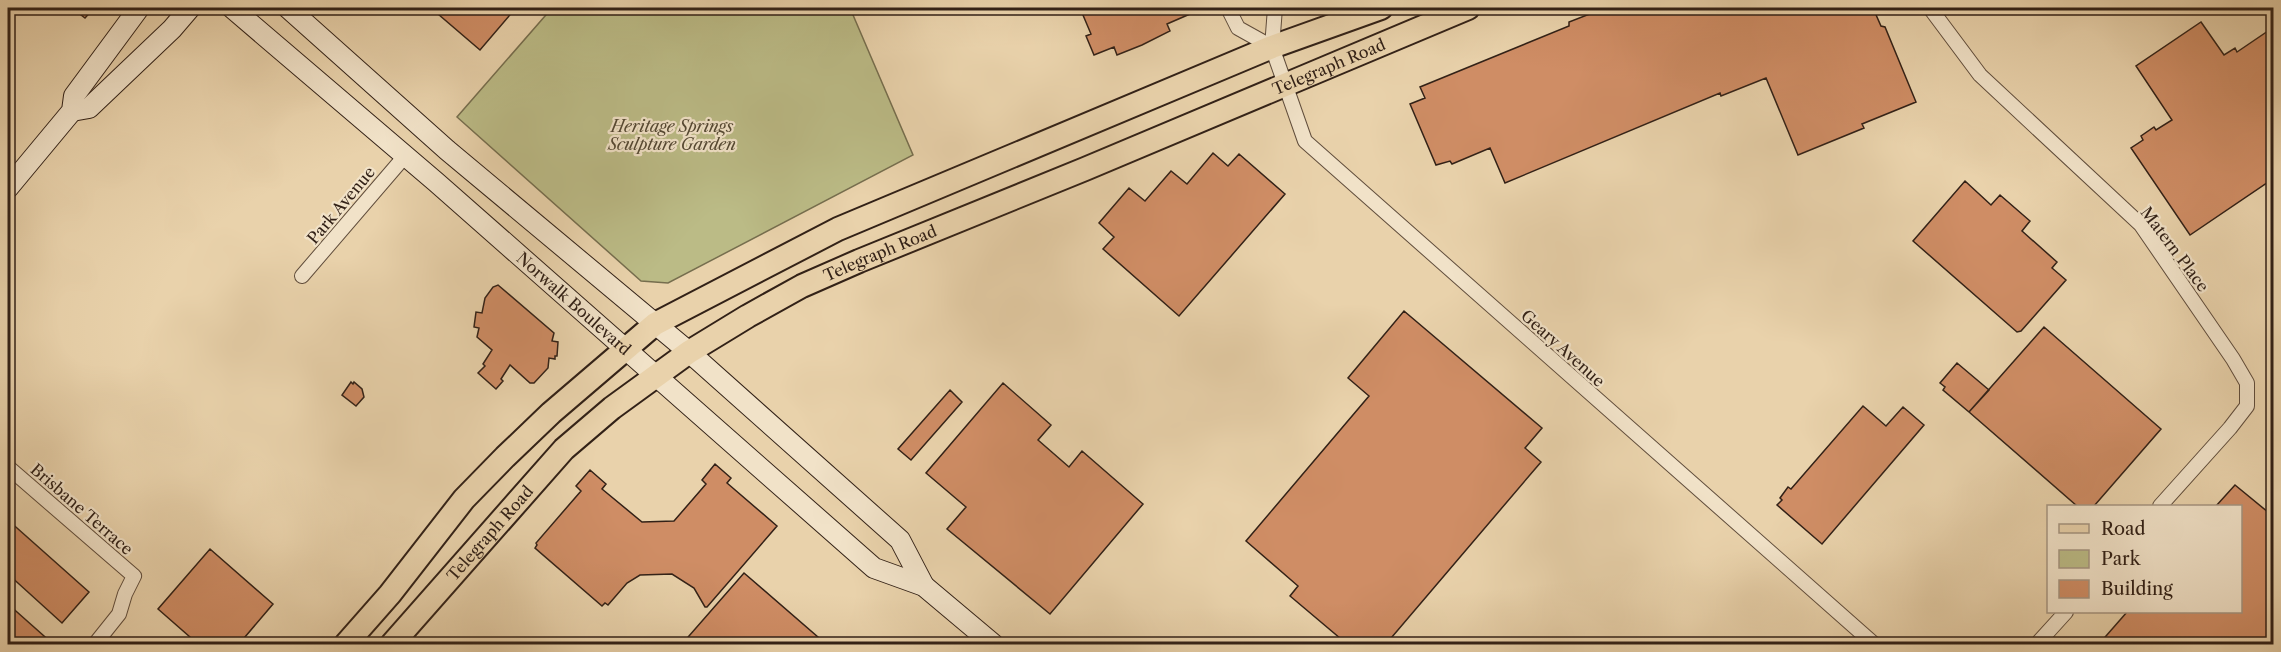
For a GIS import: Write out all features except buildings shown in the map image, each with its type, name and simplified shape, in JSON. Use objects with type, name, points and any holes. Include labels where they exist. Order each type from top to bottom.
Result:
[{"type":"main road","points":[[8,188],[72,111],[74,96],[139,8]]},
{"type":"main road","points":[[72,111],[88,108],[172,29],[190,8]]},
{"type":"main road","name":"Norwalk Boulevard","points":[[232,8],[405,156],[874,568],[924,586],[993,645]]},
{"type":"main road","name":"Norwalk Boulevard","points":[[288,8],[447,150],[689,352],[900,540],[924,586]]},
{"type":"main road","name":"Telegraph Road","points":[[346,645],[390,594],[464,499],[551,413],[655,324],[838,230],[1272,47],[1381,8]]},
{"type":"main road","name":"Telegraph Road","points":[[392,645],[564,449],[612,408],[689,352],[802,286],[1468,8]]},
{"type":"main road","points":[[108,50],[131,68]]},
{"type":"street","points":[[1228,8],[1238,28],[1272,47],[1275,8]]},
{"type":"street","name":"Matern Place","points":[[1930,8],[1980,75],[2141,225],[2247,383],[2247,406],[2162,505]]},
{"type":"street","name":"Geary Avenue","points":[[1272,47],[1305,141],[1874,645]]},
{"type":"street","name":"Park Avenue","points":[[302,276],[405,156]]},
{"type":"street","name":"Brisbane Terrace","points":[[8,467],[134,576],[119,614],[95,645]]},
{"type":"street","points":[[2037,645],[2065,613]]},
{"type":"green space","name":"Heritage Springs Sculpture Garden","points":[[552,8],[850,8],[913,155],[668,283],[641,281],[457,117]]}]
